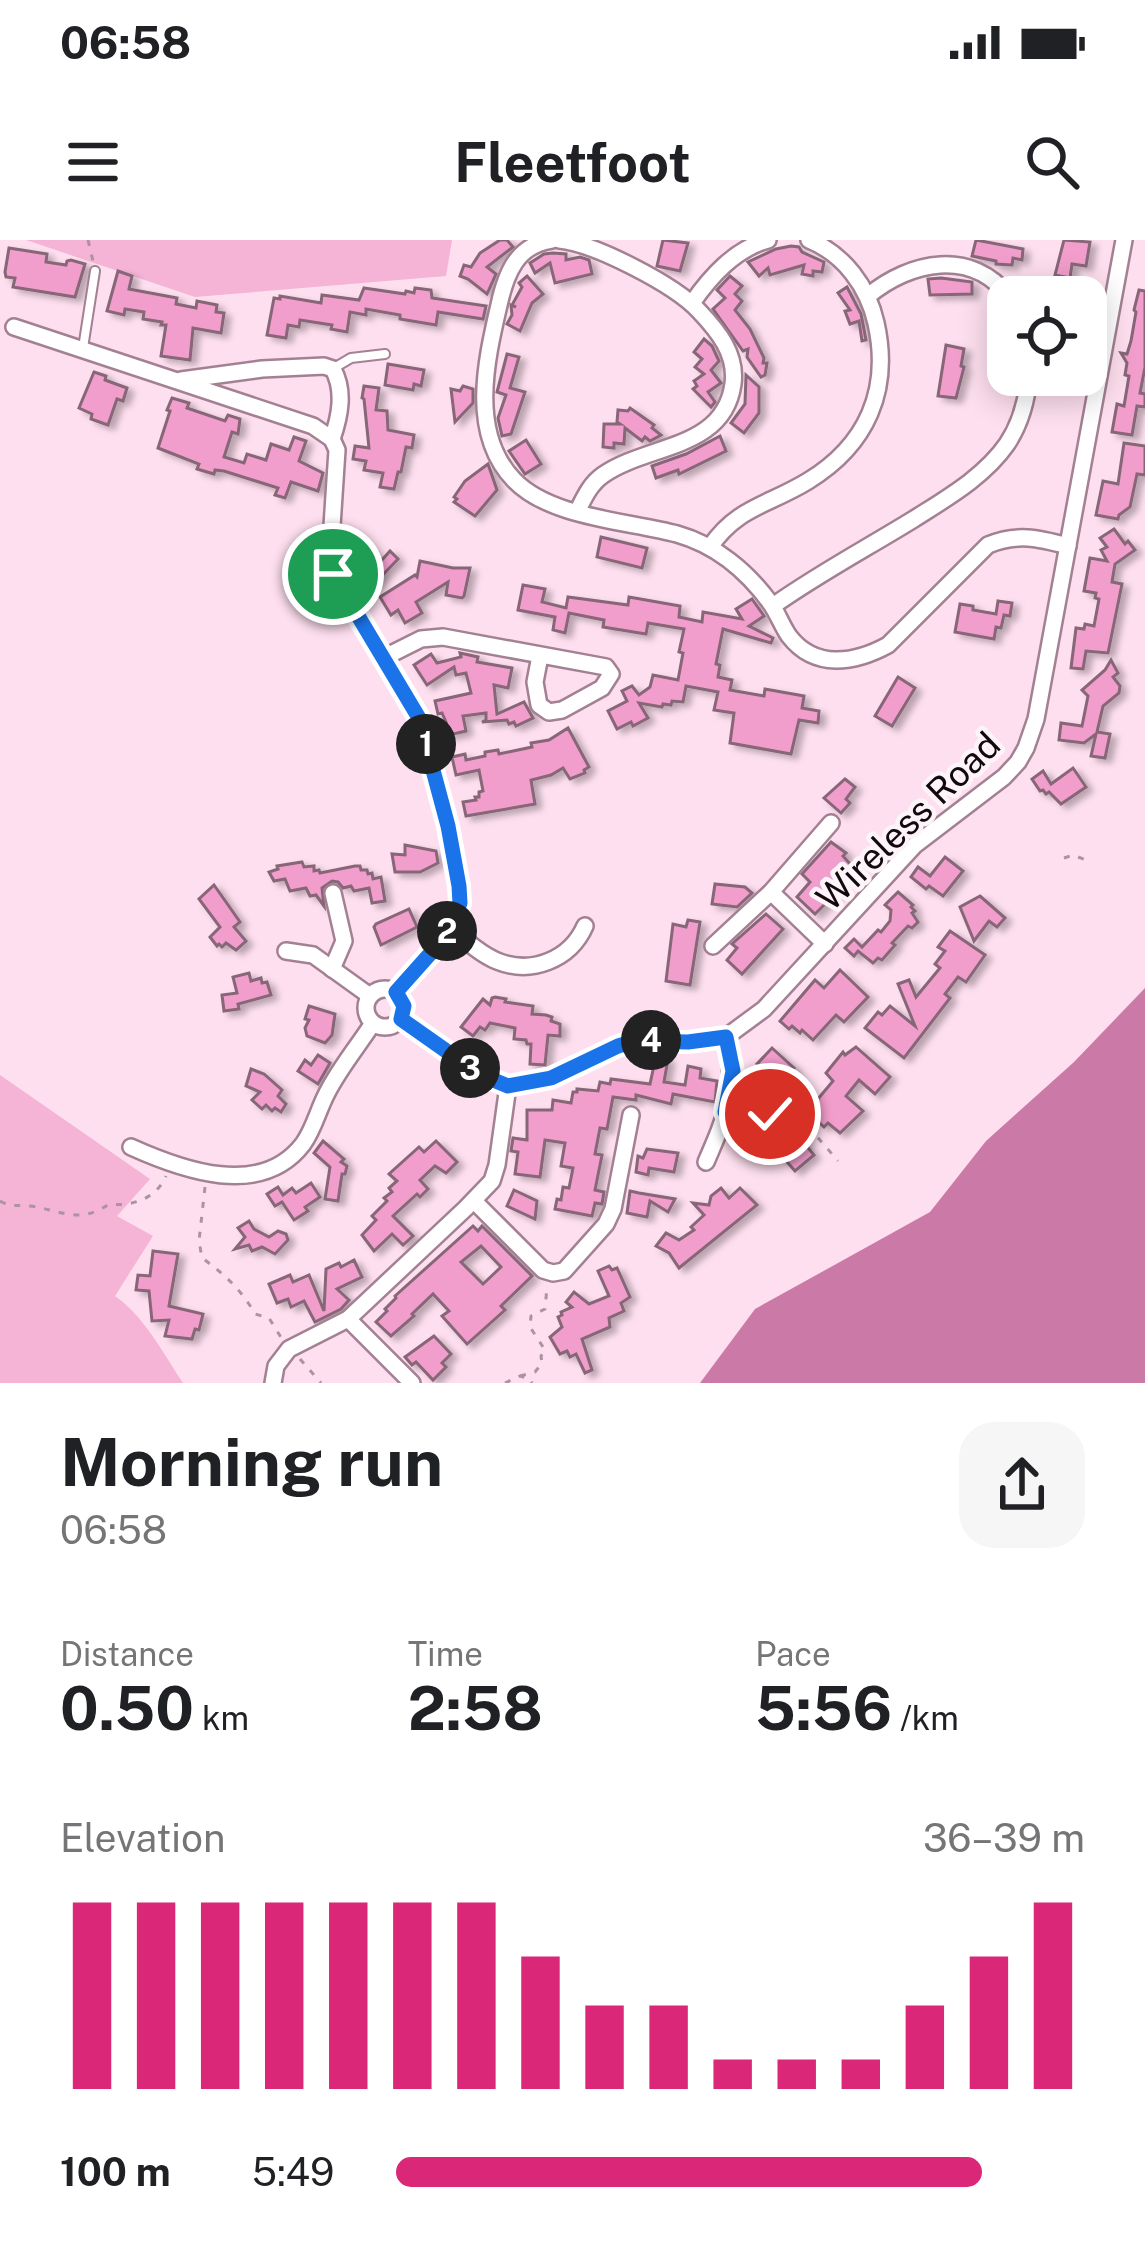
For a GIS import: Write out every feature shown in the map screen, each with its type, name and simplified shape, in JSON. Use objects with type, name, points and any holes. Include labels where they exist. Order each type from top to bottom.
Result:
[{"type":"street","points":[[577,512],[605,473],[681,443],[714,424],[730,397],[733,366],[719,334],[692,303],[609,256],[556,240],[527,248],[505,280],[484,409],[498,457],[514,480],[532,494],[577,512],[677,534],[710,548],[738,568],[773,606],[793,641],[811,655],[833,661],[869,656],[904,632],[988,545],[1021,536],[1067,546]]},
{"type":"street","points":[[692,303],[724,266],[747,248],[768,240]]},
{"type":"street","points":[[710,548],[738,515],[822,472],[871,416],[879,392],[881,349],[868,296],[831,250],[809,240]]},
{"type":"street","name":"Wireless Road","points":[[726,1037],[764,1009],[922,839],[1018,762],[1036,719],[1124,240]]},
{"type":"street","points":[[868,296],[892,279],[940,263],[987,276]]},
{"type":"street","points":[[14,327],[313,426],[332,439]]},
{"type":"street","points":[[176,380],[316,364],[333,369],[340,390],[332,439],[337,454],[333,574],[419,718],[448,826],[460,895],[450,928],[396,992]]},
{"type":"street","points":[[773,606],[954,494],[988,466],[1019,424],[1025,396]]},
{"type":"street","points":[[383,658],[433,637],[606,667],[609,679],[602,688],[549,712],[539,705],[535,692],[540,656]]},
{"type":"street","points":[[713,946],[771,892],[831,823]]},
{"type":"street","points":[[771,892],[825,944]]},
{"type":"street","points":[[332,969],[344,941],[333,893]]},
{"type":"street","points":[[450,928],[498,962],[533,967],[569,950],[585,926]]},
{"type":"street","points":[[286,951],[313,955],[370,996]]},
{"type":"street","points":[[381,989],[396,992],[404,1006],[401,1019],[389,1027],[374,1024],[366,1010],[370,996],[381,989]]},
{"type":"street","points":[[401,1019],[479,1074],[508,1086],[551,1078],[635,1041],[726,1037],[733,1071],[725,1112],[706,1162]]},
{"type":"street","points":[[131,1147],[207,1174],[249,1173],[278,1166],[308,1138],[332,1084],[374,1024]]},
{"type":"street","points":[[273,1383],[276,1366],[290,1348],[347,1319],[491,1181],[508,1086]]},
{"type":"street","points":[[474,1201],[536,1265],[548,1273],[564,1270],[609,1220],[631,1115]]},
{"type":"street","points":[[347,1319],[412,1383]]},
{"type":"lane","points":[[83,350],[95,271]]},
{"type":"lane","points":[[333,369],[351,358],[385,354]]},
{"type":"path","points":[[88,240],[95,271]]},
{"type":"path","points":[[1064,858],[1073,855],[1091,862]]},
{"type":"path","points":[[725,1112],[757,1119],[792,1113],[838,1161]]},
{"type":"path","points":[[0,1201],[62,1216],[97,1213],[110,1204],[124,1206],[148,1197],[162,1185],[171,1165]]},
{"type":"path","points":[[207,1174],[199,1241],[202,1258],[245,1295],[255,1313],[269,1318],[286,1345]]},
{"type":"path","points":[[505,1383],[535,1372],[542,1363],[545,1350],[530,1327],[532,1316],[544,1310],[548,1273]]},
{"type":"path","points":[[294,1354],[321,1383]]},
{"type":"path","points":[[520,1376],[532,1383]]},
{"type":"shaded area","points":[[26,240],[452,240],[446,276],[195,297]]},
{"type":"shaded area","points":[[1145,988],[1145,1383],[700,1383],[755,1309],[930,1212],[986,1141],[1074,1062]]},
{"type":"shaded area","points":[[0,1075],[150,1179],[117,1216],[153,1236],[115,1296],[144,1324],[183,1383],[0,1383]]},
{"type":"building","points":[[500,240],[513,247],[487,267],[496,274],[487,294],[460,276],[464,265],[471,267],[480,253]]},
{"type":"building","points":[[663,240],[688,243],[680,271],[657,266]]},
{"type":"building","points":[[976,240],[1023,249],[1022,260],[996,264],[972,256]]},
{"type":"building","points":[[1064,240],[1090,242],[1086,266],[1072,264],[1070,276],[1055,275]]},
{"type":"building","points":[[791,246],[824,262],[822,272],[802,274],[804,265],[770,275],[768,268],[759,276],[748,262],[776,249]]},
{"type":"building","points":[[9,248],[47,254],[46,262],[85,264],[75,297],[13,287],[15,278],[6,277],[5,272]]},
{"type":"building","points":[[553,253],[566,254],[566,260],[589,260],[592,274],[555,283],[550,263],[535,273],[530,263]]},
{"type":"building","points":[[118,271],[132,276],[129,289],[177,298],[176,304],[196,308],[197,301],[217,305],[216,312],[224,313],[221,333],[193,328],[190,360],[161,356],[166,325],[143,319],[144,312],[107,311]]},
{"type":"building","points":[[527,276],[543,294],[532,303],[520,331],[507,324],[522,287],[519,283]]},
{"type":"building","points":[[730,276],[742,286],[735,294],[742,301],[735,310],[767,363],[761,377],[747,357],[748,349],[743,351],[713,309],[725,298],[717,290]]},
{"type":"building","points":[[928,279],[972,282],[972,294],[930,295]]},
{"type":"building","points":[[847,287],[861,314],[866,340],[862,341],[859,321],[850,324],[845,311],[850,310],[838,293]]},
{"type":"building","points":[[364,288],[405,294],[414,293],[415,288],[431,290],[432,298],[486,306],[483,319],[438,312],[436,325],[366,309],[366,315],[350,312],[347,332],[300,320],[299,327],[288,325],[286,338],[267,335],[274,298],[321,303],[322,295],[359,300]]},
{"type":"building","points":[[1139,290],[1145,291],[1145,367],[1140,393],[1145,394],[1145,407],[1137,406],[1132,435],[1112,432],[1117,404],[1124,406],[1129,376],[1121,353],[1127,354],[1131,341]]},
{"type":"building","points":[[704,339],[719,361],[711,370],[721,383],[708,392],[715,402],[711,407],[693,389],[694,381],[704,374],[695,367],[702,359],[694,352]]},
{"type":"building","points":[[946,345],[964,349],[956,398],[938,396]]},
{"type":"building","points":[[507,354],[519,357],[510,388],[525,392],[511,434],[502,436],[498,418],[506,395],[497,392]]},
{"type":"building","points":[[388,364],[424,370],[421,386],[414,384],[413,390],[385,385]]},
{"type":"building","points":[[94,372],[127,388],[123,401],[117,399],[108,425],[79,408]]},
{"type":"building","points":[[746,375],[759,387],[759,413],[744,433],[731,423],[745,404]]},
{"type":"building","points":[[364,386],[379,388],[376,410],[387,411],[388,430],[414,435],[394,489],[380,487],[383,473],[364,470],[366,461],[353,459],[355,446],[369,448]]},
{"type":"building","points":[[463,386],[473,389],[473,403],[455,422],[451,389],[460,391]]},
{"type":"building","points":[[172,398],[225,421],[228,415],[240,419],[238,434],[232,432],[224,457],[244,463],[247,454],[266,460],[271,444],[289,450],[294,437],[306,441],[299,461],[323,473],[318,491],[291,482],[285,498],[275,495],[278,488],[224,471],[214,474],[197,469],[199,464],[158,448]]},
{"type":"building","points":[[630,408],[661,435],[642,441],[625,428],[624,444],[603,447],[604,424],[620,424],[618,410]]},
{"type":"building","points":[[720,436],[726,451],[679,474],[678,470],[656,478],[652,466]]},
{"type":"building","points":[[526,440],[541,464],[525,474],[509,451]]},
{"type":"building","points":[[1124,443],[1145,446],[1145,475],[1137,474],[1130,507],[1118,519],[1096,515],[1103,481],[1118,484]]},
{"type":"building","points":[[488,464],[497,490],[475,516],[454,502],[454,497],[465,481]]},
{"type":"building","points":[[1114,529],[1135,550],[1115,564],[1112,582],[1122,584],[1108,653],[1086,651],[1083,669],[1071,668],[1076,628],[1094,626],[1099,599],[1096,593],[1084,591],[1090,558],[1107,561],[1101,550],[1107,547],[1100,538]]},
{"type":"building","points":[[601,537],[647,548],[642,568],[597,557]]},
{"type":"building","points":[[369,549],[381,561],[390,551],[398,559],[373,585],[353,565]]},
{"type":"building","points":[[420,561],[470,568],[464,596],[446,595],[448,582],[416,602],[422,613],[405,623],[398,610],[391,615],[380,597],[417,577]]},
{"type":"building","points":[[523,585],[545,589],[542,602],[566,608],[568,597],[628,605],[629,597],[680,606],[679,617],[702,622],[703,612],[742,619],[736,609],[752,599],[764,616],[749,626],[773,638],[771,643],[723,629],[718,677],[732,680],[730,690],[764,696],[765,689],[804,696],[802,708],[819,711],[818,723],[799,720],[791,754],[730,743],[734,713],[714,710],[718,692],[686,686],[683,702],[662,707],[639,703],[648,718],[617,729],[608,711],[627,701],[622,691],[632,686],[639,695],[650,687],[653,675],[678,680],[684,629],[648,623],[646,634],[603,627],[604,620],[569,613],[565,633],[553,630],[555,617],[518,610]]},
{"type":"building","points":[[998,601],[1012,603],[1010,616],[1004,615],[994,639],[955,632],[960,604],[996,614]]},
{"type":"building","points":[[460,653],[478,657],[477,662],[512,668],[508,688],[494,685],[497,714],[524,702],[533,718],[516,726],[507,720],[482,722],[486,713],[463,716],[466,731],[449,735],[435,701],[471,693],[466,673],[456,675],[454,667],[427,685],[414,665],[431,654],[437,663],[461,657]]},
{"type":"building","points":[[1111,660],[1118,673],[1113,677],[1120,686],[1119,693],[1103,706],[1097,732],[1110,734],[1105,758],[1091,756],[1096,734],[1084,743],[1059,740],[1061,723],[1082,726],[1088,696],[1082,690]]},
{"type":"building","points":[[898,677],[915,688],[892,726],[875,716]]},
{"type":"building","points":[[568,728],[589,767],[585,773],[570,779],[563,768],[531,780],[535,804],[466,816],[463,802],[476,800],[483,791],[479,770],[456,775],[452,757],[465,754],[466,760],[485,756],[485,752],[532,747],[531,743],[549,740]]},
{"type":"building","points":[[1073,768],[1086,787],[1061,804],[1049,792],[1040,791],[1032,779],[1043,771],[1051,784]]},
{"type":"building","points":[[845,779],[855,787],[841,813],[824,798]]},
{"type":"building","points":[[831,842],[846,853],[843,856],[851,865],[833,885],[838,891],[815,914],[797,897],[810,882],[802,874]]},
{"type":"building","points":[[405,845],[436,851],[438,863],[420,872],[395,872],[392,854],[405,855]]},
{"type":"building","points":[[945,857],[963,871],[943,896],[911,877],[918,867],[930,876]]},
{"type":"building","points":[[302,862],[320,873],[360,866],[373,879],[381,877],[385,901],[372,903],[369,888],[354,891],[332,881],[322,888],[324,906],[306,888],[290,891],[285,879],[274,881],[269,872]]},
{"type":"building","points":[[715,884],[745,887],[752,893],[737,907],[712,904]]},
{"type":"building","points":[[214,885],[240,922],[234,927],[246,941],[236,950],[226,943],[217,946],[210,937],[220,927],[199,899]]},
{"type":"building","points":[[898,892],[913,905],[918,922],[908,926],[882,960],[873,963],[858,951],[854,956],[845,948],[854,939],[862,947],[881,932],[890,921],[891,910],[885,905]]},
{"type":"building","points":[[980,896],[1005,918],[997,927],[989,921],[974,941],[960,907]]},
{"type":"building","points":[[409,909],[417,927],[381,945],[376,924]]},
{"type":"building","points":[[766,914],[783,929],[742,974],[727,960],[737,948],[732,944]]},
{"type":"building","points":[[688,920],[700,922],[690,985],[666,981],[673,924],[686,927]]},
{"type":"building","points":[[950,931],[985,955],[966,982],[958,977],[945,994],[950,998],[904,1058],[865,1028],[890,1006],[915,1026],[898,984],[909,980],[916,997],[940,968],[935,964],[945,951],[938,947]]},
{"type":"building","points":[[840,970],[868,997],[844,1022],[836,1015],[813,1040],[780,1021],[815,980],[824,988]]},
{"type":"building","points":[[249,973],[251,981],[261,978],[262,983],[267,982],[271,995],[224,1011],[222,995],[237,993],[233,977]]},
{"type":"building","points":[[495,997],[533,1006],[532,1014],[552,1017],[551,1021],[560,1024],[560,1036],[548,1035],[545,1065],[530,1064],[531,1044],[514,1039],[515,1028],[490,1023],[473,1036],[461,1027],[483,999],[490,1005]]},
{"type":"building","points":[[309,1006],[335,1014],[332,1035],[325,1043],[307,1036]]},
{"type":"building","points":[[856,1047],[890,1077],[875,1094],[859,1080],[846,1096],[863,1111],[840,1133],[810,1114],[833,1081],[826,1073],[843,1052]]},
{"type":"building","points":[[772,1048],[794,1068],[795,1081],[785,1093],[757,1064]]},
{"type":"building","points":[[318,1055],[330,1063],[318,1084],[298,1071],[305,1060],[311,1065]]},
{"type":"building","points":[[656,1056],[668,1059],[664,1082],[685,1085],[688,1066],[701,1069],[700,1078],[717,1081],[715,1102],[673,1094],[671,1104],[636,1095],[636,1100],[613,1097],[607,1129],[600,1128],[595,1154],[602,1155],[595,1190],[604,1192],[592,1216],[555,1209],[563,1187],[569,1188],[573,1168],[561,1166],[565,1143],[545,1140],[540,1177],[515,1174],[518,1152],[511,1151],[513,1138],[527,1140],[527,1110],[552,1110],[553,1100],[571,1103],[577,1089],[598,1091],[600,1082],[610,1084],[611,1079],[650,1084]]},
{"type":"building","points":[[251,1069],[282,1090],[278,1096],[286,1104],[281,1112],[266,1105],[262,1109],[252,1100],[260,1092],[246,1086]]},
{"type":"building","points":[[800,1138],[814,1155],[795,1171],[780,1154]]},
{"type":"building","points":[[323,1141],[347,1166],[338,1201],[325,1199],[330,1167],[314,1153]]},
{"type":"building","points":[[436,1141],[457,1162],[446,1173],[435,1166],[420,1180],[428,1189],[393,1216],[413,1236],[403,1245],[392,1234],[374,1251],[362,1235],[397,1181],[389,1174],[419,1147],[424,1152]]},
{"type":"building","points":[[647,1149],[678,1153],[674,1172],[649,1168],[648,1175],[636,1172],[638,1156],[643,1158]]},
{"type":"building","points":[[311,1183],[320,1197],[294,1220],[282,1202],[275,1206],[267,1194],[278,1187],[283,1195],[292,1188],[296,1193]]},
{"type":"building","points":[[721,1188],[729,1198],[740,1188],[757,1205],[679,1268],[669,1253],[656,1246],[666,1233],[679,1240],[694,1230],[691,1227],[704,1215],[693,1203],[709,1205]]},
{"type":"building","points":[[514,1190],[537,1201],[535,1219],[507,1206]]},
{"type":"building","points":[[630,1191],[675,1199],[668,1212],[650,1201],[647,1217],[627,1213]]},
{"type":"building","points":[[249,1221],[269,1237],[278,1231],[288,1240],[275,1254],[262,1247],[252,1251],[249,1245],[235,1249],[245,1237],[238,1228]]},
{"type":"building","points":[[473,1226],[478,1231],[482,1226],[532,1276],[501,1306],[505,1310],[467,1344],[442,1316],[449,1311],[433,1294],[391,1336],[376,1322],[395,1296]],"holes":[[[481,1246],[501,1267],[483,1284],[461,1262]]]},
{"type":"building","points":[[153,1251],[178,1254],[169,1306],[203,1314],[192,1339],[165,1336],[169,1320],[152,1321],[149,1291],[136,1290],[138,1275],[150,1276]]},
{"type":"building","points":[[354,1260],[362,1277],[337,1289],[349,1300],[315,1322],[304,1301],[291,1307],[288,1299],[277,1303],[269,1284],[290,1275],[293,1282],[309,1275],[324,1311],[326,1269]]},
{"type":"building","points":[[617,1268],[630,1297],[621,1303],[624,1311],[609,1318],[610,1327],[582,1339],[592,1370],[585,1373],[576,1354],[560,1354],[550,1337],[562,1327],[558,1317],[572,1307],[566,1302],[574,1292],[589,1304],[609,1296],[598,1271]]},
{"type":"building","points":[[434,1336],[451,1354],[433,1380],[405,1357]]},
{"type":"route","points":[[333,574],[419,718],[459,886],[454,920],[396,992],[404,1006],[401,1019],[464,1065],[508,1086],[551,1078],[635,1041],[726,1037],[733,1071],[725,1112],[757,1119],[770,1114]]}]
